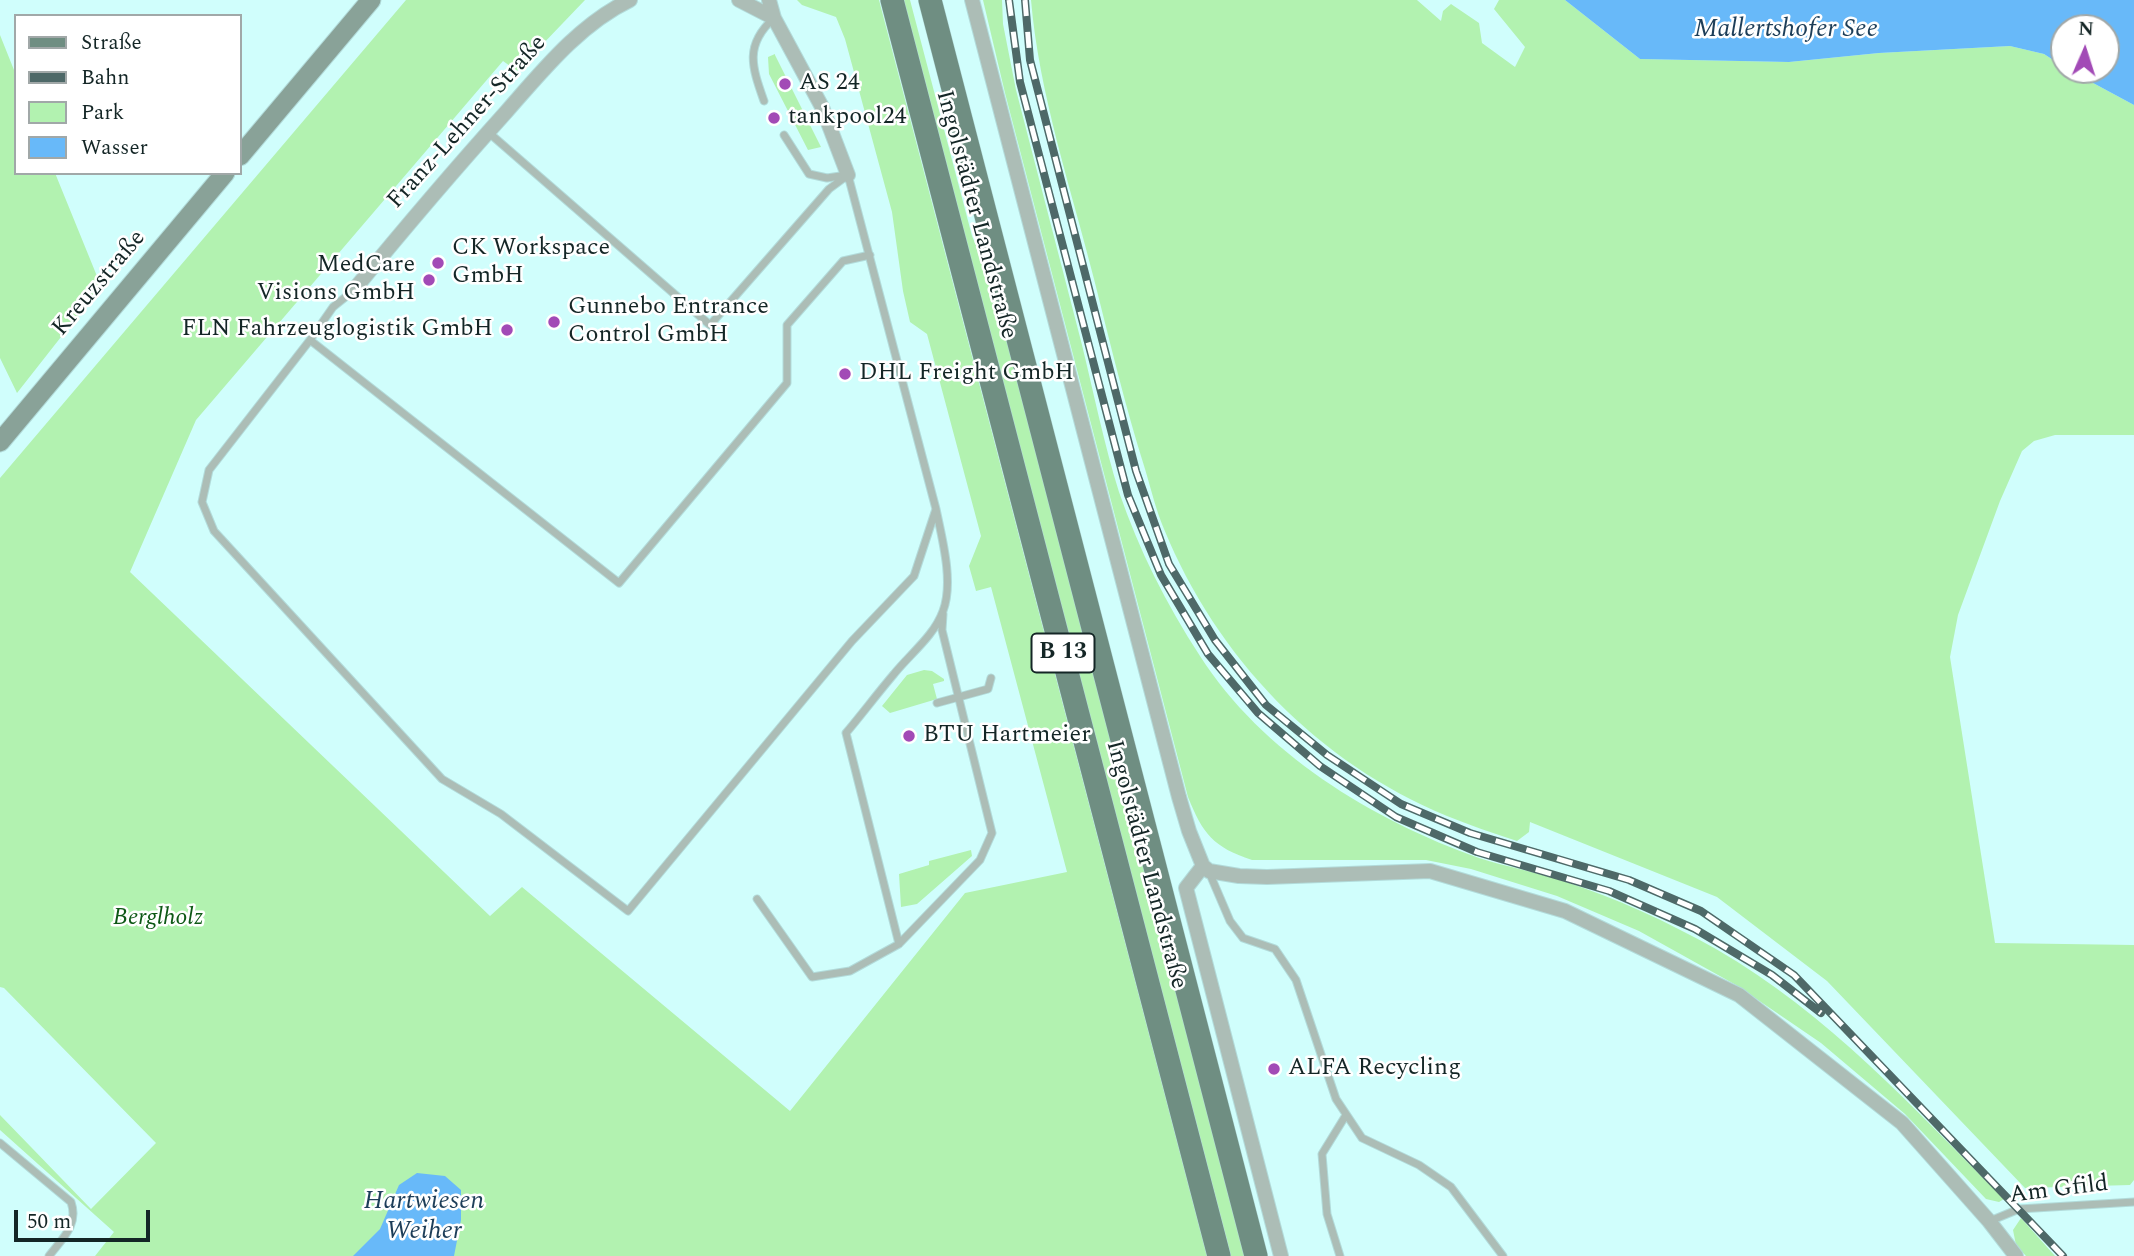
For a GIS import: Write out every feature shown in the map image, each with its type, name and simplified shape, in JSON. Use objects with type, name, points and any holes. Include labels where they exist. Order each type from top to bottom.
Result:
[{"type":"main road","points":[[242,154],[371,0]]},
{"type":"main road","name":"Ingolstädter Landstraße","points":[[892,0],[1219,1256]]},
{"type":"main road","name":"Ingolstädter Landstraße","points":[[930,0],[1256,1256]]},
{"type":"main road","name":"Kreuzstraße","points":[[0,442],[223,175]]},
{"type":"main road","name":"Kreuzstraße","points":[[0,449],[14,427]]},
{"type":"street","name":"Franz-Lehner-Straße","points":[[353,291],[413,218],[561,51],[612,8],[630,0]]},
{"type":"street","points":[[739,0],[774,18]]},
{"type":"street","points":[[769,0],[774,18],[822,107],[848,175]]},
{"type":"street","name":"Ingolstädter Landstraße","points":[[972,0],[1179,797],[1189,831],[1206,869],[1186,887],[1281,1256]]},
{"type":"street","points":[[1206,869],[1267,877],[1430,871],[1564,911],[1740,995],[1902,1123],[1989,1221],[2016,1256]]},
{"type":"lane","points":[[764,101],[753,71],[752,52],[762,29],[774,18]]},
{"type":"lane","points":[[488,132],[710,325],[829,189],[848,175]]},
{"type":"lane","points":[[784,135],[808,174],[827,178],[848,175]]},
{"type":"lane","points":[[757,899],[812,977],[850,971],[899,943],[980,860],[992,833],[942,629],[946,569],[936,509],[848,175]]},
{"type":"lane","points":[[310,340],[619,583],[787,383],[787,326],[843,261],[870,255]]},
{"type":"lane","points":[[353,291],[333,307],[209,470],[202,502],[214,531],[442,779],[501,814],[628,911],[852,641],[914,576],[936,509]]},
{"type":"lane","points":[[899,943],[846,733],[928,636],[944,610]]},
{"type":"lane","points":[[937,703],[988,689],[991,678]]},
{"type":"lane","points":[[1206,869],[1230,921],[1243,938],[1275,949],[1296,980],[1336,1100],[1362,1138],[1419,1165],[1451,1187],[1503,1256]]},
{"type":"lane","points":[[1340,1256],[1327,1214],[1322,1154],[1346,1115]]},
{"type":"lane","points":[[0,1143],[71,1202],[75,1213],[73,1225],[49,1256]]},
{"type":"lane","name":"Am Gfild","points":[[1989,1221],[2019,1209],[2134,1202]]},
{"type":"green space","name":"Berglholz","points":[[406,0],[585,0],[517,71],[503,61],[196,420],[130,572],[490,916],[522,887],[790,1111],[965,893],[1067,872],[991,587],[976,591],[969,566],[981,536],[927,334],[910,322],[892,212],[845,39],[836,17],[802,5],[797,0],[879,0],[1207,1256],[95,1256],[114,1232],[0,1130],[0,1115],[91,1209],[156,1143],[4,988],[0,987],[0,478]]},
{"type":"green space","points":[[903,0],[910,0],[972,236],[995,290],[1246,1256],[1231,1256]]},
{"type":"green space","points":[[983,0],[1002,0],[1003,24],[1016,90],[1119,492],[1144,556],[1165,597],[1200,656],[1225,691],[1287,753],[1360,803],[1399,824],[1479,858],[1563,881],[1622,903],[1698,939],[1757,975],[1796,1003],[1868,1064],[2004,1199],[1999,1202],[1986,1199],[1905,1114],[1821,1043],[1736,985],[1639,931],[1557,896],[1471,869],[1426,860],[1252,860],[1228,850],[1211,838],[1199,821],[1188,797]]},
{"type":"green space","points":[[1031,0],[1417,0],[1441,21],[1443,11],[1451,4],[1479,23],[1482,43],[1515,67],[1525,47],[1494,9],[1499,0],[1565,0],[1640,59],[1789,62],[1879,53],[2010,46],[2050,58],[2050,84],[2095,84],[2134,105],[2134,435],[2055,435],[2034,441],[2022,451],[2000,501],[1958,615],[1950,657],[1995,943],[2134,945],[2134,1180],[2130,1185],[2025,1188],[1827,981],[1717,897],[1530,822],[1529,832],[1517,841],[1447,816],[1355,767],[1277,701],[1212,621],[1186,576],[1158,514],[1124,398],[1048,106]]},
{"type":"green space","points":[[0,35],[14,70],[14,175],[56,175],[101,286],[17,393],[0,358]]},
{"type":"green space","points":[[775,54],[821,147],[808,150],[769,74],[768,57]]},
{"type":"green space","points":[[924,670],[932,671],[944,679],[933,684],[937,699],[890,713],[882,706],[907,675]]},
{"type":"green space","points":[[971,850],[972,856],[917,904],[901,907],[899,874],[929,865],[929,861]]},
{"type":"green space","points":[[2021,1218],[2055,1256],[2026,1256],[2016,1245],[2013,1230]]},
{"type":"water","name":"Mallertshofer See","points":[[1565,0],[2134,0],[2134,105],[2095,84],[2120,84],[2120,14],[2050,14],[2050,58],[2010,46],[1879,53],[1789,62],[1640,59]]},
{"type":"water","name":"Hartwiesen Weiher","points":[[417,1173],[445,1176],[461,1190],[461,1220],[454,1256],[353,1256],[380,1229],[399,1185]]},
{"type":"railway","points":[[1009,0],[1020,82],[1128,495],[1161,575],[1208,654],[1258,713],[1320,766],[1396,817],[1477,852],[1609,891],[1695,929],[1772,975],[1821,1013]]},
{"type":"railway","points":[[1025,0],[1030,60],[1136,471],[1169,564],[1215,640],[1266,705],[1327,755],[1401,804],[1470,833],[1629,880],[1701,911],[1794,975],[2063,1256]]},
{"type":"place","name":"AS 24","points":[[785,84]]},
{"type":"place","name":"tankpool24","points":[[774,118]]},
{"type":"place","name":"CK Workspace GmbH","points":[[438,263]]},
{"type":"place","name":"MedCare Visions GmbH","points":[[429,280]]},
{"type":"place","name":"Gunnebo Entrance Control GmbH","points":[[554,322]]},
{"type":"place","name":"FLN Fahrzeuglogistik GmbH","points":[[507,330]]},
{"type":"place","name":"DHL Freight GmbH","points":[[845,374]]},
{"type":"place","name":"BTU Hartmeier","points":[[909,736]]},
{"type":"place","name":"ALFA Recycling","points":[[1274,1069]]}]
